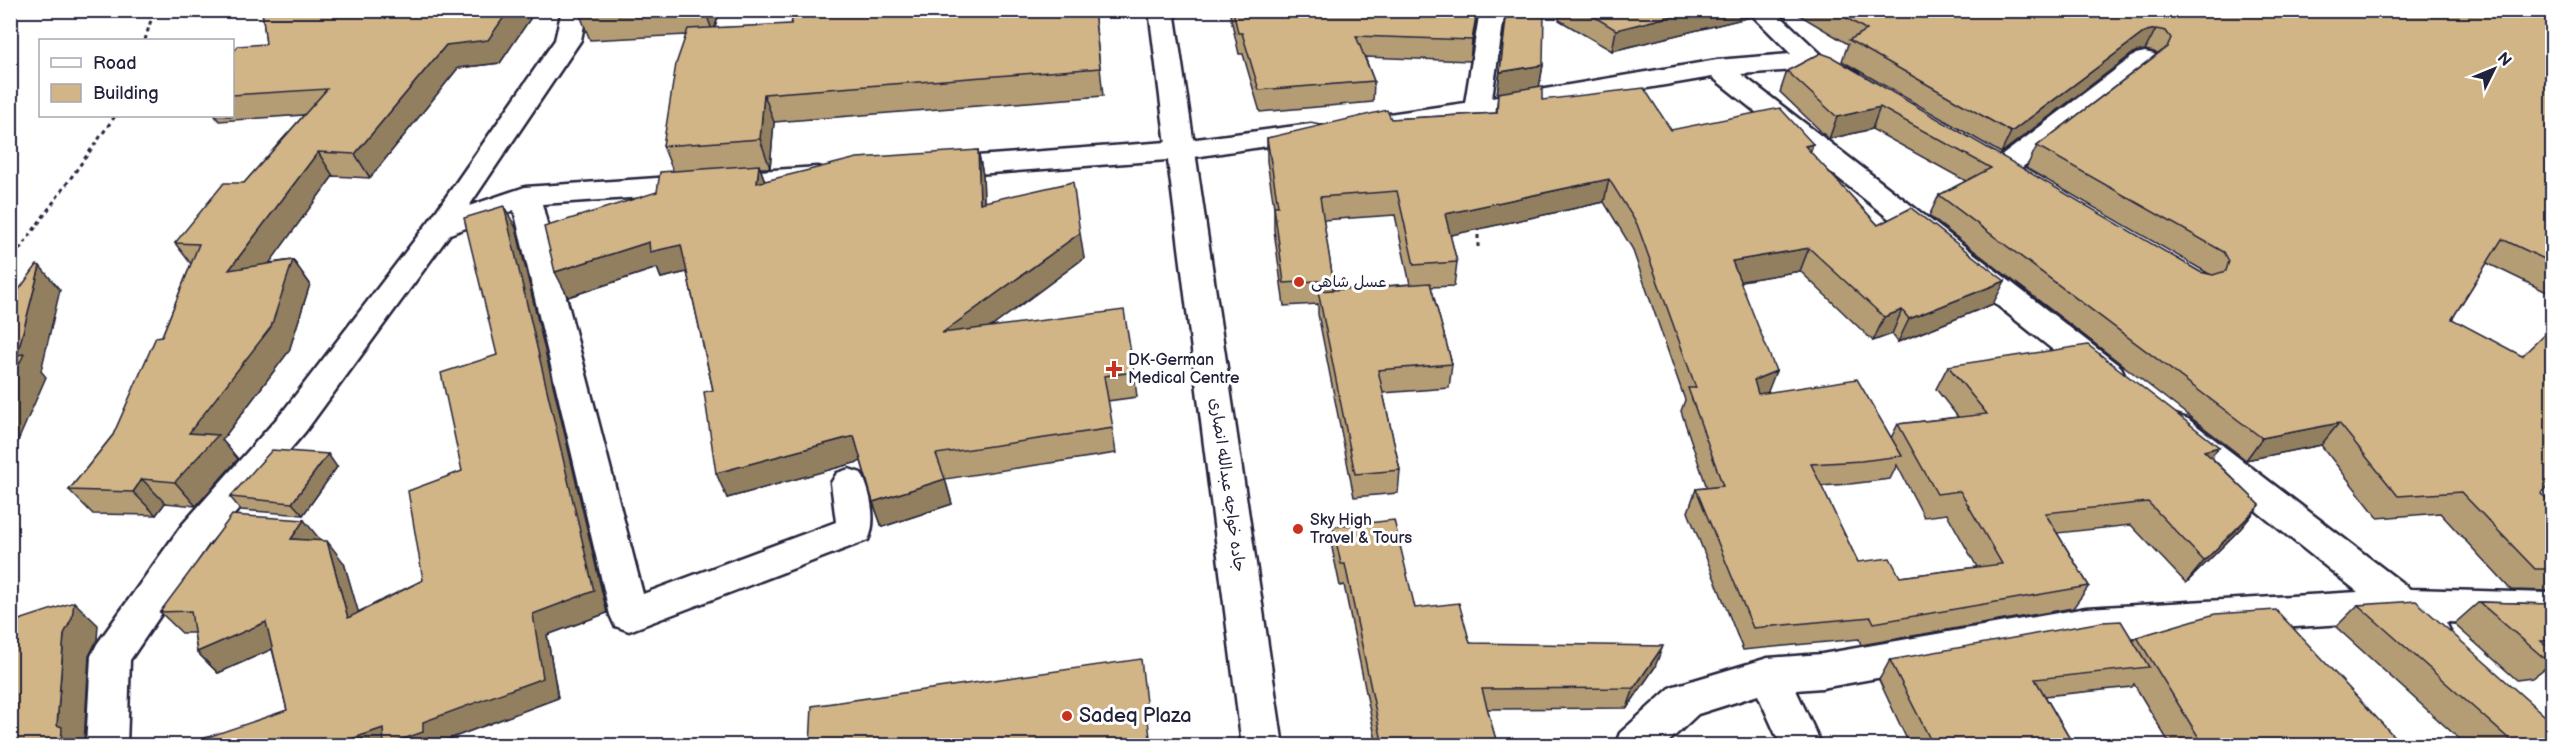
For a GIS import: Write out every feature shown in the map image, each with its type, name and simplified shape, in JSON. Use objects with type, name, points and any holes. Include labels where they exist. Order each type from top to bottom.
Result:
[{"type":"street","points":[[106,746],[111,656],[195,535],[293,423],[440,227],[568,40],[575,10]]},
{"type":"street","name":"جاده خواجه عبدالله انصاری","points":[[1161,10],[1263,746]]},
{"type":"street","points":[[1477,109],[1493,10]]},
{"type":"street","points":[[1759,10],[1814,62]]},
{"type":"street","points":[[2003,169],[2145,60]]},
{"type":"street","points":[[907,170],[1180,150],[1477,109],[1717,68],[1800,61],[1814,62],[1835,70],[1874,93]]},
{"type":"street","points":[[1717,68],[2130,392]]},
{"type":"street","points":[[440,227],[525,196],[847,174]]},
{"type":"street","points":[[525,196],[629,615],[855,530],[849,483]]},
{"type":"street","points":[[2158,414],[2402,605],[2455,652]]},
{"type":"street","points":[[1635,746],[1685,700],[1768,675],[1822,671],[2086,624],[2402,605],[2553,609]]},
{"type":"street","points":[[1768,675],[1802,746]]},
{"type":"path","points":[[145,39],[154,10]]},
{"type":"path","points":[[10,263],[114,117]]},
{"type":"path","points":[[1478,217],[1478,250]]},
{"type":"building","points":[[262,10],[509,10],[488,40],[446,45],[355,154],[318,152],[229,270],[293,260],[271,327],[189,433],[218,435],[175,482],[142,479],[133,492],[69,490],[113,435],[156,337],[162,336],[199,244],[175,243],[224,183],[244,183],[327,89],[234,95],[234,51],[238,46],[266,44]]},
{"type":"building","points":[[794,10],[1094,10],[1100,68],[764,94],[760,139],[663,146],[676,64],[688,29],[791,24]]},
{"type":"building","points":[[1233,10],[1477,10],[1472,40],[1356,36],[1374,81],[1259,90],[1242,33],[1238,33]]},
{"type":"building","points":[[1507,10],[1544,10],[1543,65],[1500,72]]},
{"type":"building","points":[[1583,10],[1696,10],[1616,30]]},
{"type":"building","points":[[1833,10],[2553,10],[2553,263],[2502,239],[2452,319],[2522,356],[2553,326],[2553,481],[2541,494],[2553,504],[2553,569],[2535,569],[2461,492],[2398,496],[2339,423],[2262,438],[1939,195],[1991,168],[1880,107],[1837,117],[1787,71],[1821,53],[1832,57],[2200,272],[2213,275],[2226,271],[2229,261],[2224,252],[2037,146],[2167,47],[2171,38],[2166,31],[2156,29],[2146,31],[2011,132],[1849,40],[1867,30]]},
{"type":"building","points":[[1542,86],[1542,100],[1644,88],[1671,130],[1780,108],[1813,144],[1805,146],[1878,225],[1911,208],[2005,281],[1909,319],[1902,310],[1884,317],[1809,248],[1732,261],[1776,371],[1754,380],[1758,394],[1857,379],[1902,456],[1811,464],[1858,562],[1890,558],[1900,577],[2002,564],[1960,491],[1937,494],[1898,424],[1987,414],[1948,366],[2088,345],[2219,447],[2204,451],[2260,505],[2204,561],[2148,502],[2045,513],[2089,586],[1874,623],[1871,617],[1753,628],[1696,489],[1723,486],[1688,388],[1696,388],[1637,224],[1609,179],[1445,214],[1457,262],[1414,265],[1397,191],[1320,197],[1333,280],[1284,283],[1274,206],[1278,206],[1267,138],[1387,110],[1391,119],[1497,113],[1498,93]]},
{"type":"building","points":[[978,150],[980,203],[1073,182],[1080,233],[942,333],[1124,310],[1134,372],[1104,376],[1113,428],[936,454],[945,479],[873,502],[854,436],[716,473],[704,392],[713,390],[681,245],[650,252],[649,242],[555,272],[544,227],[657,192],[660,172],[759,165],[757,183],[857,158]]},
{"type":"building","points":[[504,206],[594,591],[533,614],[543,678],[423,722],[423,732],[384,746],[383,728],[331,746],[202,746],[202,739],[287,710],[266,622],[197,652],[191,611],[160,612],[232,515],[304,520],[291,539],[327,541],[348,618],[423,580],[408,491],[462,471],[441,373],[497,355],[464,218]]},
{"type":"building","points":[[37,265],[40,266],[17,355],[24,354],[10,383],[10,302]]},
{"type":"building","points":[[1430,283],[1452,364],[1378,370],[1400,470],[1355,474],[1318,291]]},
{"type":"building","points":[[272,450],[328,454],[292,503],[230,497]]},
{"type":"building","points":[[1394,520],[1415,608],[1459,603],[1470,643],[1663,646],[1634,688],[1482,689],[1496,740],[1449,746],[1383,746],[1345,564],[1341,564],[1333,527]]},
{"type":"building","points":[[2416,601],[2553,723],[2553,746],[2517,746],[2358,605]]},
{"type":"building","points":[[74,602],[72,618],[64,634],[57,725],[62,727],[61,746],[10,746],[10,623]]},
{"type":"building","points":[[2479,602],[2553,604],[2553,640],[2541,641],[2553,651],[2553,657],[2544,658]]},
{"type":"building","points":[[2276,610],[2403,746],[2204,746],[2137,637],[2215,614]]},
{"type":"building","points":[[2121,621],[2149,667],[2035,679],[2074,746],[1919,746],[1919,744],[1931,741],[1890,660],[2102,622]]},
{"type":"building","points":[[1141,659],[1151,746],[810,746],[812,706]]},
{"type":"place","name":"عسل شاهی","points":[[1299,282]]},
{"type":"place","name":"DK-German Medical Centre","points":[[1114,369]]},
{"type":"place","name":"Sky High Travel & Tours","points":[[1298,529]]},
{"type":"place","name":"Sadeq Plaza","points":[[1067,716]]}]
